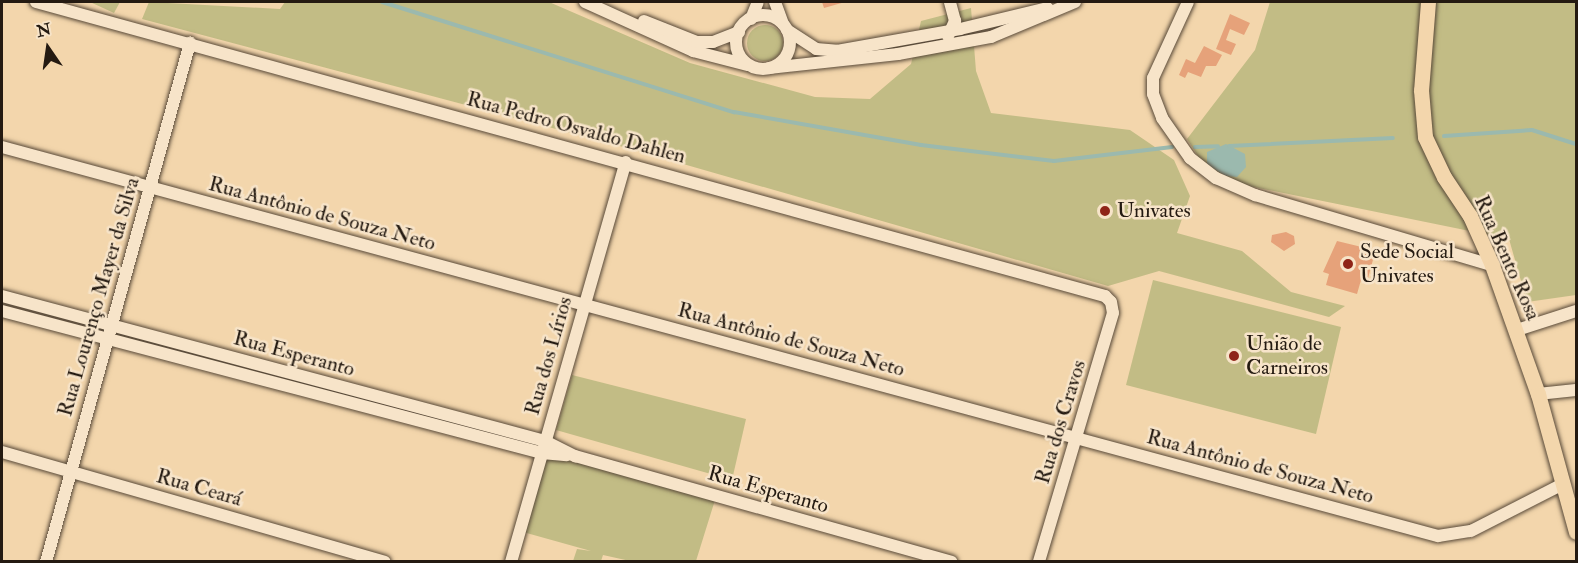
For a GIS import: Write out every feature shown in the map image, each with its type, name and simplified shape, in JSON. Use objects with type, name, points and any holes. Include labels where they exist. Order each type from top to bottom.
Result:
[{"type":"main road","name":"Rua Bento Rosa","points":[[1428,2],[1421,90],[1425,136],[1444,177],[1470,216],[1492,265],[1538,394],[1563,484],[1573,506],[1576,532]]},
{"type":"street","name":"Rua Pedro Osvaldo Dahlen","points":[[36,2],[626,162],[1105,296]]},
{"type":"street","points":[[585,2],[693,51],[769,68],[800,68],[991,37],[1075,2]]},
{"type":"street","points":[[601,2],[697,42],[713,42],[739,32],[751,18],[758,2]]},
{"type":"street","points":[[769,68],[781,62],[789,51],[785,27],[775,2]]},
{"type":"street","points":[[940,47],[952,30],[955,21],[950,2]]},
{"type":"street","points":[[751,18],[771,17],[816,49],[837,51],[952,30],[1075,2]]},
{"type":"street","points":[[1188,2],[1153,78],[1153,94],[1162,118],[1190,158],[1216,178],[1255,195],[1492,265]]},
{"type":"street","points":[[739,32],[737,48],[748,65]]},
{"type":"street","name":"Rua Lourenço Mayer da Silva","points":[[46,561],[190,43]]},
{"type":"street","name":"Rua Antônio de Souza Neto","points":[[2,147],[1438,536],[1471,531],[1563,484]]},
{"type":"street","name":"Rua dos Lírios","points":[[511,561],[626,162]]},
{"type":"street","name":"Rua Esperanto","points":[[2,296],[398,401],[575,456],[951,561]]},
{"type":"street","name":"Rua dos Cravos","points":[[1039,561],[1113,313],[1112,302],[1105,296]]},
{"type":"street","name":"Rua Esperanto","points":[[2,311],[394,414],[544,447]]},
{"type":"street","points":[[1516,330],[1576,311]]},
{"type":"street","points":[[235,373],[240,360]]},
{"type":"street","points":[[1538,394],[1576,390]]},
{"type":"street","points":[[394,414],[398,401]]},
{"type":"street","name":"Rua Ceará","points":[[2,453],[385,561]]},
{"type":"shaded area","points":[[90,2],[120,2],[114,13]]},
{"type":"shaded area","points":[[149,2],[280,9],[285,2],[549,2],[690,63],[815,97],[870,99],[911,64],[921,21],[971,8],[976,71],[991,113],[1130,130],[1174,160],[1190,196],[1177,233],[1242,251],[1291,292],[1345,306],[1329,317],[1159,271],[1108,286],[631,149],[142,19]]},
{"type":"shaded area","points":[[1270,2],[1576,2],[1576,295],[1527,302],[1509,239],[1234,183],[1205,167],[1187,139],[1255,50]]},
{"type":"shaded area","points":[[765,25],[778,30],[783,43],[778,56],[765,61],[752,56],[747,43],[752,30]]},
{"type":"shaded area","name":"União de Carneiros","points":[[1153,280],[1341,327],[1316,434],[1126,385]]},
{"type":"shaded area","points":[[572,375],[746,419],[732,480],[556,430]]},
{"type":"shaded area","points":[[546,454],[715,500],[696,561],[630,561],[603,555],[601,561],[573,561],[577,549],[591,551],[523,532]]},
{"type":"water","points":[[1226,144],[1245,154],[1246,167],[1237,177],[1226,176],[1207,165],[1207,152]]},
{"type":"building","points":[[822,2],[845,2],[824,8]]},
{"type":"building","points":[[1230,14],[1250,23],[1244,35],[1230,29],[1226,40],[1236,44],[1231,55],[1216,49]]},
{"type":"building","points":[[1204,46],[1222,55],[1216,66],[1206,66],[1201,77],[1188,72],[1185,78],[1179,75],[1186,59],[1195,63]]},
{"type":"building","points":[[1286,232],[1294,236],[1295,244],[1284,251],[1271,242],[1272,235]]},
{"type":"building","name":"Sede Social Univates","points":[[1337,241],[1370,249],[1368,255],[1374,256],[1367,282],[1361,280],[1357,294],[1326,285],[1329,274],[1323,272]]},
{"type":"waterway","points":[[382,2],[734,112],[921,145],[1054,161],[1172,147]]},
{"type":"waterway","points":[[1444,136],[1532,130],[1576,144]]},
{"type":"waterway","points":[[1229,146],[1393,138]]},
{"type":"waterway","points":[[1195,147],[1218,146]]},
{"type":"place","name":"Univates","points":[[1105,211]]},
{"type":"place","name":"Sede Social Univates","points":[[1348,264]]},
{"type":"place","name":"União de Carneiros","points":[[1234,356]]}]
